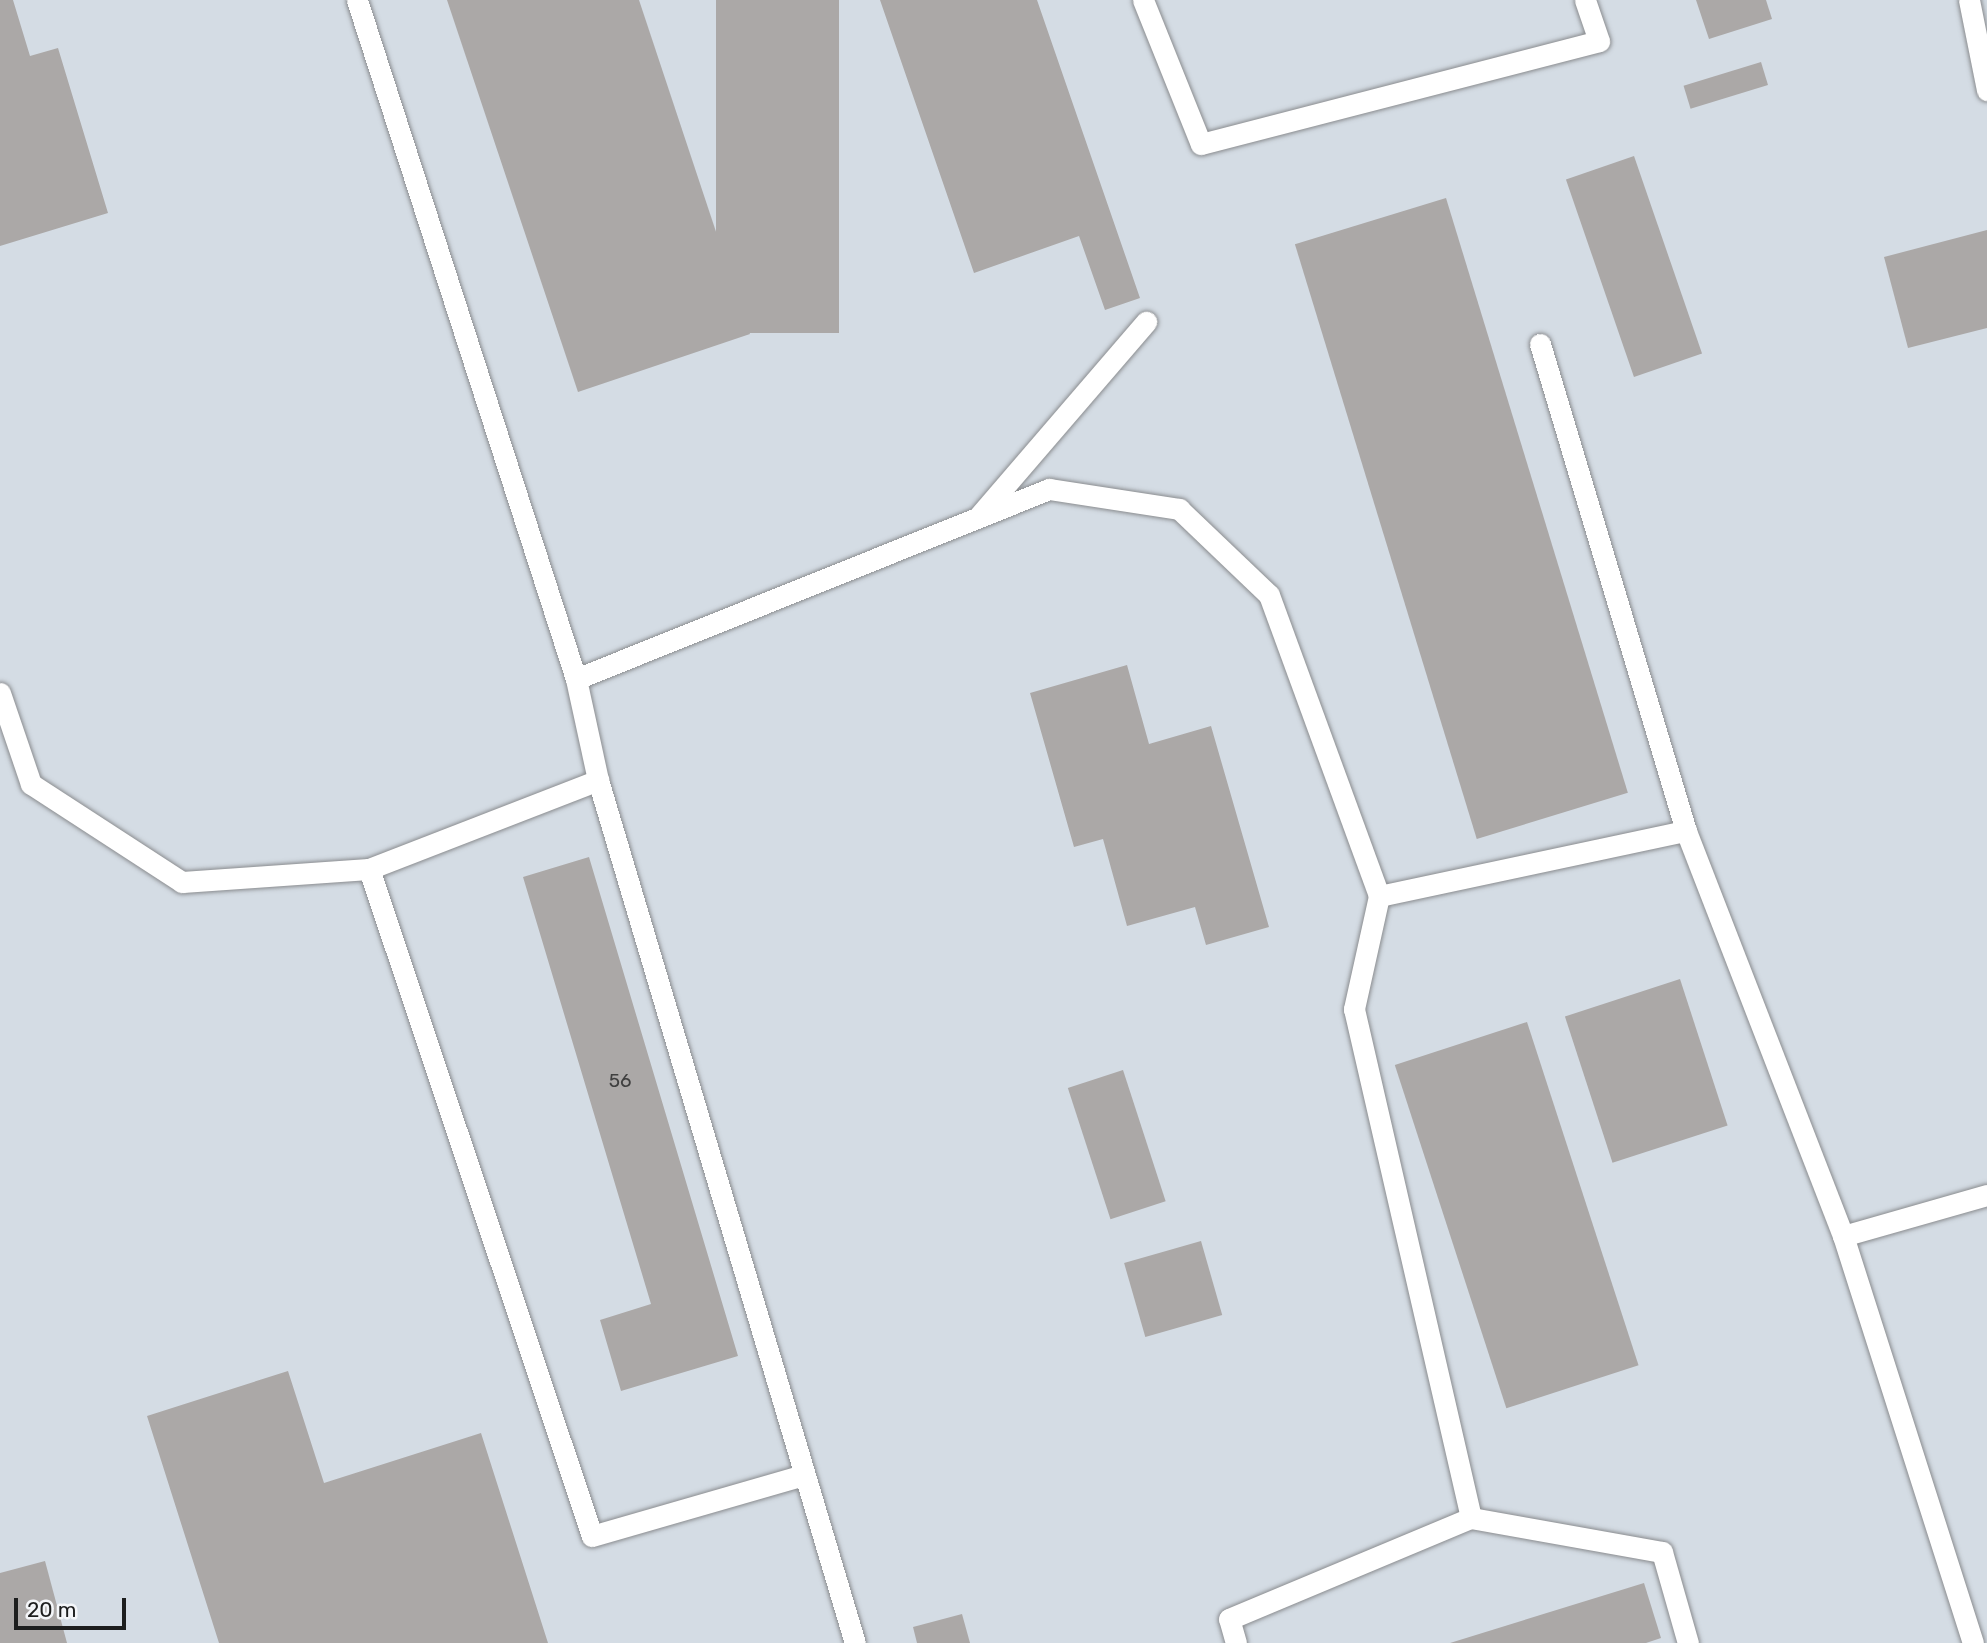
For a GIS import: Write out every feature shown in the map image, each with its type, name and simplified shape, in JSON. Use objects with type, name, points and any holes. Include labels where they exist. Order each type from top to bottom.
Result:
[{"type":"lane","points":[[357,0],[576,678],[598,780],[855,1643]]},
{"type":"lane","points":[[1143,0],[1201,144],[1599,41],[1585,0]]},
{"type":"lane","points":[[1969,0],[1987,90]]},
{"type":"lane","points":[[978,516],[1146,322]]},
{"type":"lane","points":[[1540,344],[1686,831],[1843,1236],[1973,1643]]},
{"type":"lane","points":[[576,678],[1049,489],[1179,509],[1269,595],[1379,896],[1354,1009],[1471,1518]]},
{"type":"lane","points":[[0,693],[31,784],[182,882],[369,869],[598,780]]},
{"type":"lane","points":[[1379,896],[1686,831]]},
{"type":"lane","points":[[369,869],[592,1535],[803,1475]]},
{"type":"lane","points":[[1843,1236],[1987,1195]]},
{"type":"lane","points":[[1236,1643],[1229,1619],[1471,1518],[1662,1552],[1688,1643]]},
{"type":"shaded area","points":[[0,0],[1987,0],[1987,1643],[0,1643]]},
{"type":"building","points":[[0,0],[13,0],[30,56],[58,48],[108,213],[0,246]]},
{"type":"building","points":[[447,0],[639,0],[750,334],[578,392]]},
{"type":"building","points":[[716,0],[839,0],[839,333],[716,333]]},
{"type":"building","points":[[880,0],[1037,0],[1140,298],[1105,310],[1079,236],[974,273]]},
{"type":"building","points":[[1696,0],[1766,0],[1772,19],[1709,39]]},
{"type":"building","points":[[1761,62],[1768,85],[1691,109],[1684,86]]},
{"type":"building","points":[[1634,156],[1702,354],[1634,377],[1566,179]]},
{"type":"building","points":[[1446,198],[1628,793],[1477,839],[1295,244]]},
{"type":"building","points":[[1987,230],[1987,328],[1908,348],[1884,257]]},
{"type":"building","points":[[1127,665],[1149,744],[1211,726],[1269,927],[1206,945],[1195,907],[1127,926],[1103,839],[1074,847],[1030,693]]},
{"type":"building","points":[[589,857],[738,1356],[621,1391],[600,1320],[651,1304],[523,877]]},
{"type":"building","points":[[1680,979],[1728,1125],[1613,1163],[1565,1016]]},
{"type":"building","points":[[1527,1022],[1639,1365],[1506,1408],[1395,1065]]},
{"type":"building","points":[[1123,1070],[1166,1201],[1110,1219],[1068,1088]]},
{"type":"building","points":[[1201,1241],[1222,1315],[1145,1337],[1124,1263]]},
{"type":"building","points":[[288,1371],[324,1483],[481,1433],[548,1643],[219,1643],[147,1416]]},
{"type":"building","points":[[45,1561],[67,1643],[0,1643],[0,1573]]},
{"type":"building","points":[[1644,1583],[1661,1638],[1646,1643],[1450,1643]]},
{"type":"building","points":[[962,1614],[970,1643],[917,1643],[913,1627]]}]
